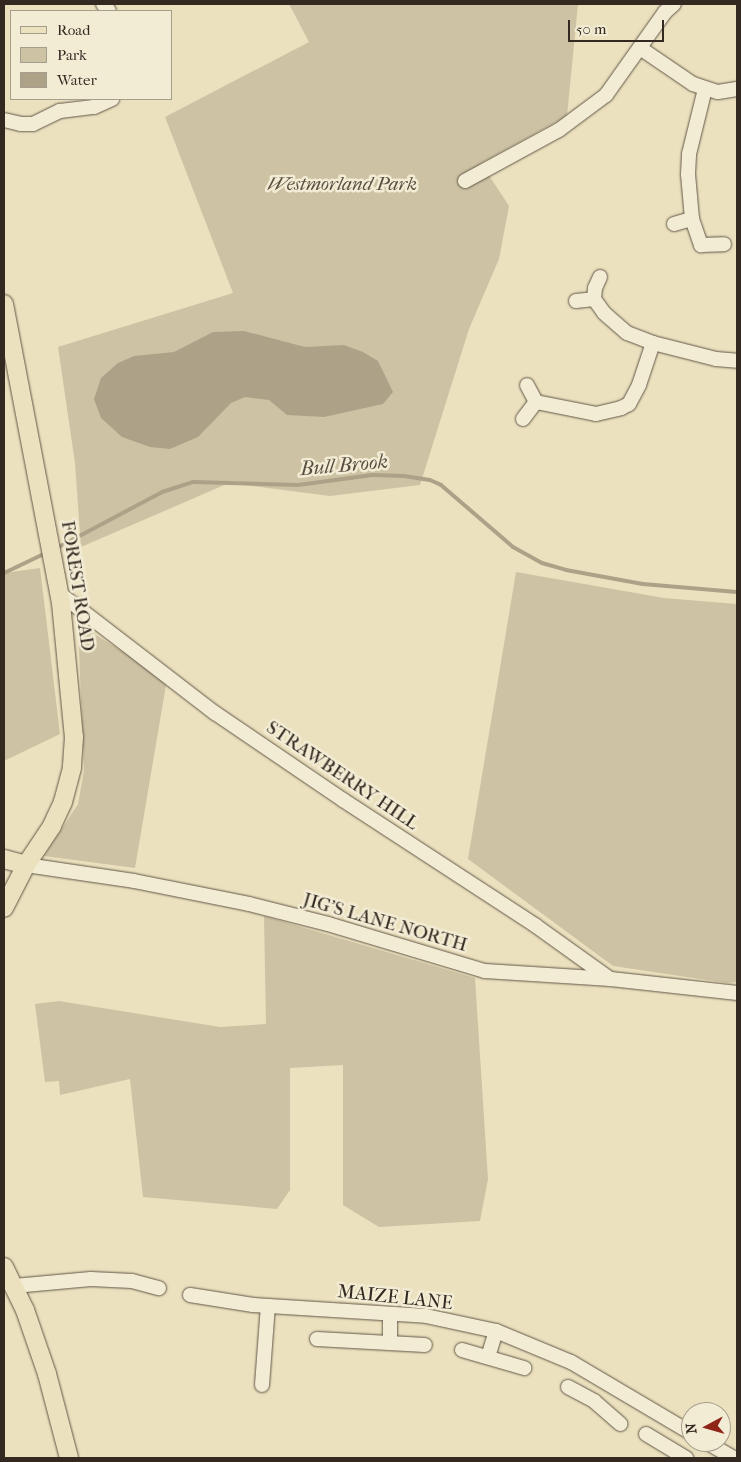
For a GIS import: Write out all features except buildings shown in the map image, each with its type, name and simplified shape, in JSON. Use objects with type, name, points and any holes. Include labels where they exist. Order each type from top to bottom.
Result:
[{"type":"main road","name":"FOREST ROAD","points":[[4,304],[59,593],[73,712],[70,784],[52,826],[26,865],[4,908]]},
{"type":"main road","points":[[4,859],[26,865]]},
{"type":"main road","points":[[4,1267],[14,1286],[47,1374],[69,1458]]},
{"type":"street","points":[[465,181],[570,124],[606,95],[665,12],[674,4]]},
{"type":"street","points":[[640,48],[693,84],[718,92],[737,89]]},
{"type":"street","points":[[705,89],[689,154],[688,174],[692,219],[701,245],[724,244]]},
{"type":"street","points":[[4,120],[21,124],[34,124],[60,111],[94,107],[110,100]]},
{"type":"street","points":[[674,224],[692,219]]},
{"type":"street","points":[[600,276],[595,288],[594,299],[604,313],[627,333],[653,343],[716,359],[737,361]]},
{"type":"street","points":[[576,301],[594,299]]},
{"type":"street","points":[[527,386],[536,402],[596,414],[621,408],[629,404],[639,385],[653,343]]},
{"type":"street","points":[[522,419],[536,402]]},
{"type":"street","name":"STRAWBERRY HILL","points":[[59,593],[215,713],[342,800],[536,926],[611,979]]},
{"type":"street","name":"JIG'S LANE NORTH","points":[[26,865],[134,881],[249,904],[328,924],[485,971],[611,979],[737,993]]},
{"type":"street","points":[[14,1286],[91,1280],[132,1281],[159,1288]]},
{"type":"street","name":"MAIZE LANE","points":[[190,1295],[268,1306],[426,1316],[496,1331],[571,1362],[681,1427]]},
{"type":"street","points":[[262,1385],[268,1306]]},
{"type":"street","points":[[390,1314],[390,1343]]},
{"type":"street","points":[[488,1357],[496,1331]]},
{"type":"street","points":[[317,1339],[425,1344]]},
{"type":"street","points":[[462,1350],[524,1368]]},
{"type":"street","points":[[594,1401],[606,1383]]},
{"type":"street","points":[[568,1387],[594,1401],[620,1424]]},
{"type":"street","points":[[664,1444],[676,1424]]},
{"type":"street","points":[[646,1434],[686,1458]]},
{"type":"green space","name":"Westmorland Park","points":[[289,4],[578,4],[567,116],[481,163],[509,206],[499,259],[469,329],[420,485],[330,496],[229,483],[81,547],[75,463],[58,347],[233,293],[165,117],[309,42]]},
{"type":"green space","points":[[40,568],[60,734],[4,761],[4,573]]},
{"type":"green space","points":[[516,572],[664,598],[737,604],[737,982],[727,983],[613,966],[468,859]]},
{"type":"green space","points":[[78,624],[167,679],[135,868],[44,856],[78,804],[84,771]]},
{"type":"green space","points":[[264,916],[475,978],[488,1179],[480,1221],[379,1227],[343,1205],[343,1065],[290,1068],[290,1190],[277,1209],[143,1197],[130,1079],[60,1095],[59,1081],[45,1082],[35,1004],[59,1001],[220,1027],[266,1024]]},
{"type":"water","points":[[244,331],[305,347],[344,345],[363,352],[378,361],[393,392],[383,404],[324,417],[287,415],[269,400],[245,397],[231,403],[198,437],[170,449],[150,447],[122,437],[101,418],[94,399],[101,378],[118,363],[134,356],[174,352],[213,332]]},
{"type":"waterway","name":"Bull Brook","points":[[55,549],[162,492],[193,482],[298,485],[372,475],[404,476],[430,480],[441,485],[513,547],[542,563],[566,570],[643,584],[737,592]]},
{"type":"waterway","name":"Bull Brook","points":[[4,573],[46,553]]}]
